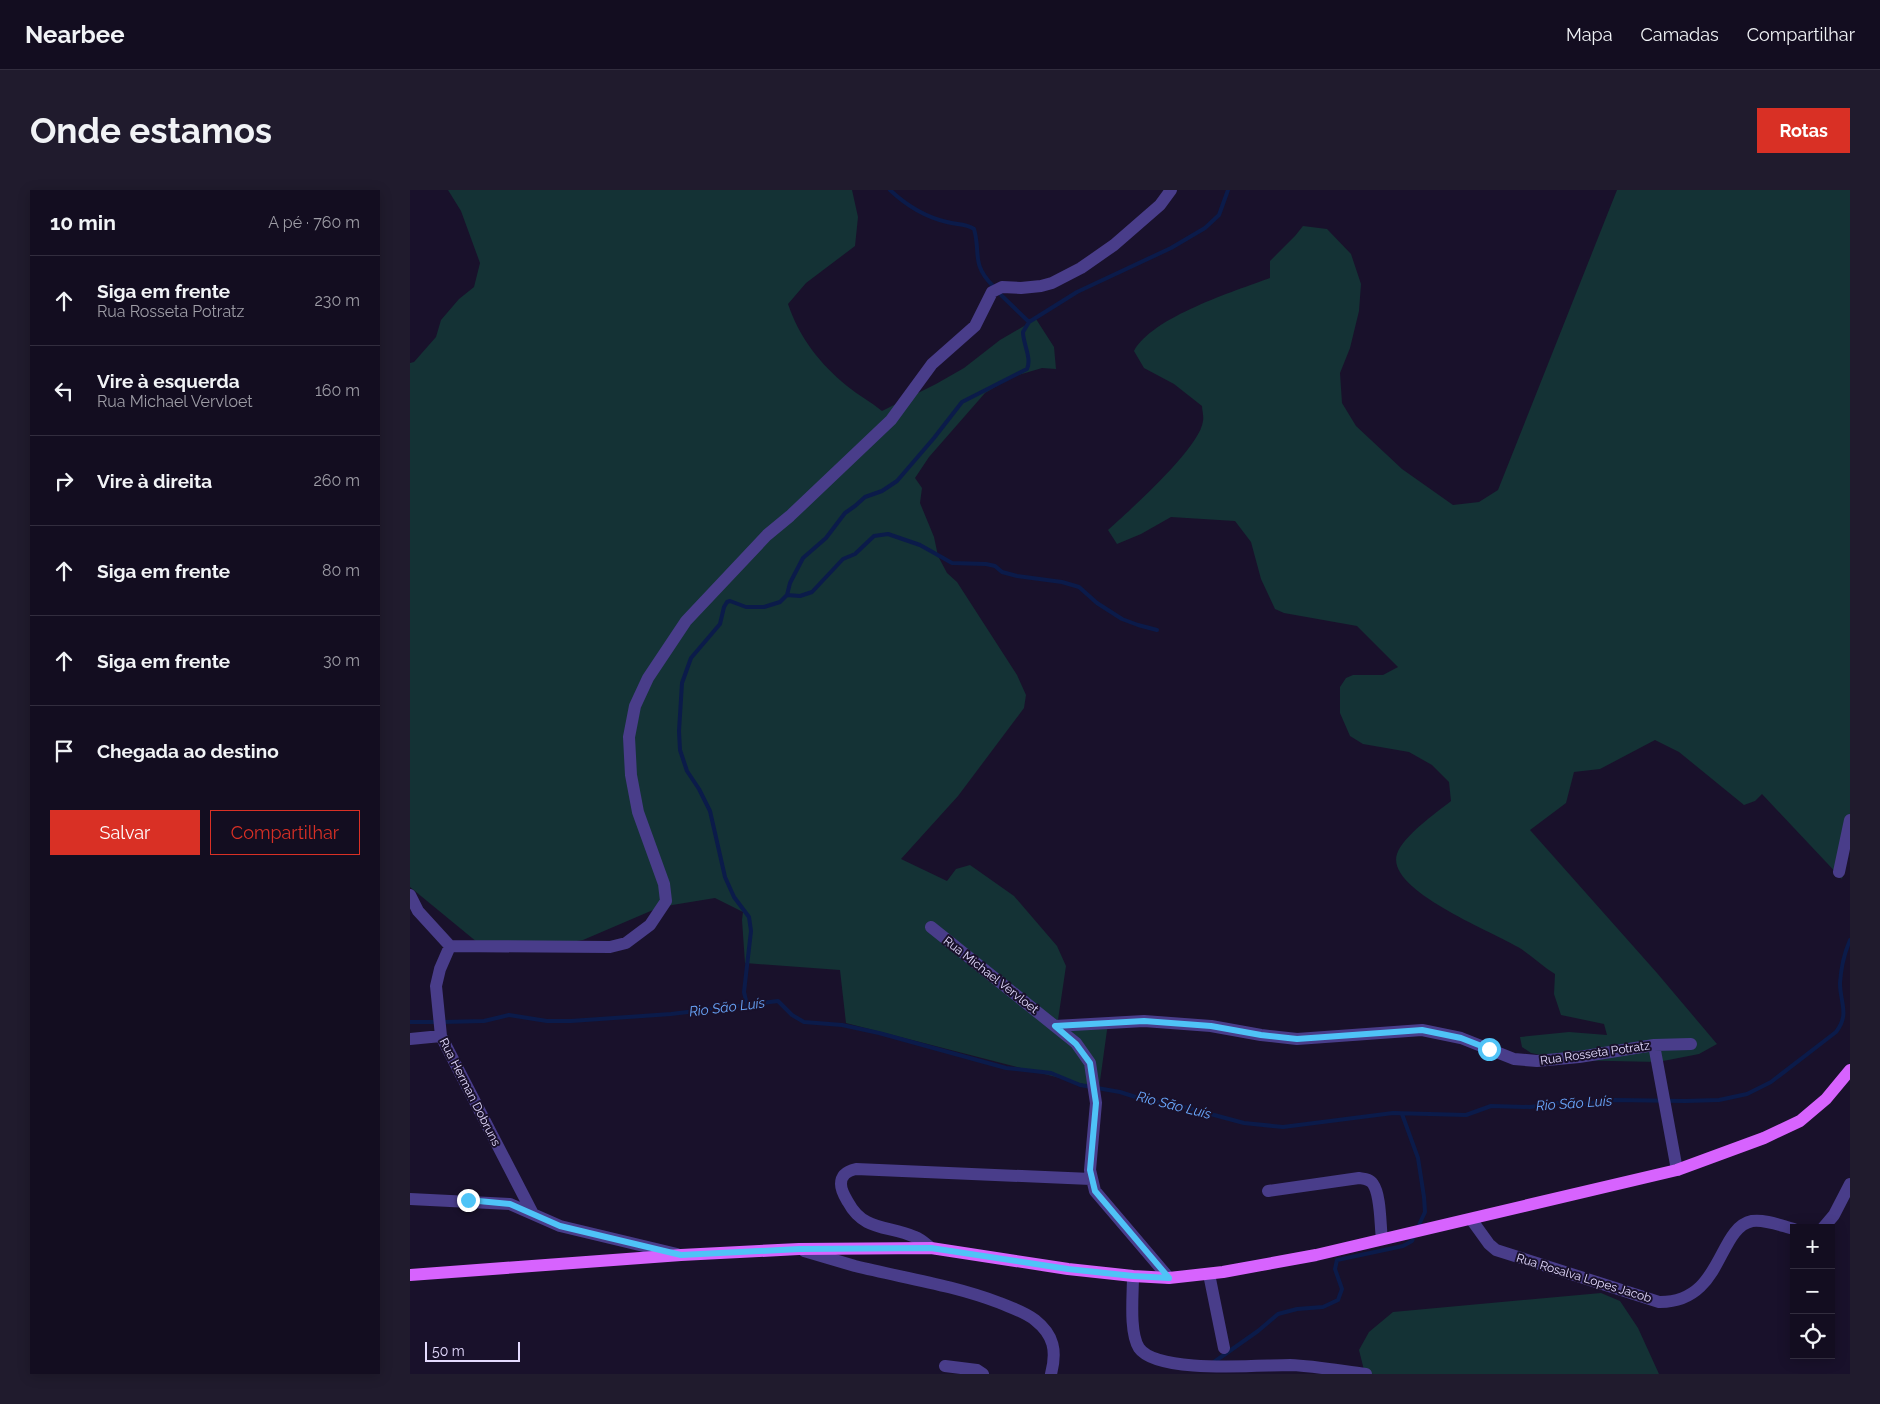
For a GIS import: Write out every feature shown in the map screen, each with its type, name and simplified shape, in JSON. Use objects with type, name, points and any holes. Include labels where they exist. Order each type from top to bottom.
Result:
[{"type":"main road","points":[[410,1275],[681,1255],[799,1249],[931,1248],[1068,1269],[1133,1276],[1169,1278],[1208,1274],[1316,1255],[1678,1170],[1764,1138],[1800,1121],[1826,1099],[1850,1070]]},
{"type":"street","points":[[410,895],[414,912],[450,946],[610,947],[626,943],[650,925],[666,900],[664,884],[638,812],[631,775],[629,737],[635,706],[648,678],[686,622],[767,534],[790,516],[891,420],[932,364],[975,326],[992,292],[1002,287],[1041,286],[1052,283],[1081,268],[1114,245],[1160,205],[1171,190]]},
{"type":"street","points":[[1838,872],[1850,820]]},
{"type":"street","name":"Rua Michael Vervloet","points":[[931,927],[1055,1026],[1076,1044],[1090,1063],[1096,1103],[1090,1170],[1095,1191],[1169,1278]]},
{"type":"street","name":"Rua Herman Dobruns","points":[[450,946],[440,969],[436,986],[441,1034],[532,1212]]},
{"type":"street","name":"Rua Rosseta Potratz","points":[[1055,1026],[1144,1021],[1211,1026],[1297,1039],[1422,1030],[1461,1038],[1514,1059],[1537,1061],[1579,1057],[1654,1045],[1691,1044]]},
{"type":"street","points":[[410,1039],[441,1034]]},
{"type":"street","points":[[1654,1045],[1678,1170]]},
{"type":"street","points":[[931,1248],[916,1237],[872,1226],[862,1220],[852,1209],[842,1189],[842,1179],[847,1172],[856,1169],[1091,1179]]},
{"type":"street","points":[[1268,1191],[1359,1178],[1368,1180],[1373,1184],[1377,1194],[1382,1239]]},
{"type":"street","points":[[1826,1224],[1834,1215],[1850,1184]]},
{"type":"street","points":[[410,1199],[510,1204],[532,1212],[560,1226],[681,1255]]},
{"type":"street","name":"Rua Rosalva Lopes Jacob","points":[[1471,1219],[1489,1244],[1496,1250],[1659,1302],[1672,1302],[1690,1294],[1705,1282],[1720,1260],[1735,1230],[1742,1224],[1754,1221],[1790,1228]]},
{"type":"street","points":[[799,1249],[856,1266],[976,1294],[1034,1318],[1044,1328],[1050,1338],[1055,1359],[1051,1374]]},
{"type":"street","points":[[1208,1274],[1224,1348]]},
{"type":"street","points":[[1133,1276],[1133,1331],[1139,1348],[1153,1360],[1195,1368],[1292,1365],[1366,1374]]},
{"type":"street","points":[[945,1366],[977,1370],[983,1374]]},
{"type":"green space","points":[[448,190],[852,190],[858,217],[855,246],[806,283],[788,304],[804,339],[819,359],[837,378],[882,411],[964,368],[1000,340],[1036,319],[1054,347],[1056,369],[1042,368],[1012,377],[985,393],[929,457],[915,478],[922,488],[920,503],[934,537],[938,556],[947,573],[957,582],[1017,675],[1026,695],[1024,708],[958,796],[901,859],[947,881],[956,869],[970,865],[1014,896],[1057,946],[1066,966],[1058,1020],[1108,1023],[1099,1088],[846,1023],[840,970],[745,963],[743,912],[715,898],[660,907],[583,940],[523,950],[483,947],[410,887],[410,363],[414,362],[436,337],[441,320],[459,299],[474,287],[480,263],[461,211]]},
{"type":"green space","points":[[1617,190],[1850,190],[1850,841],[1842,879],[1762,794],[1755,801],[1744,805],[1679,752],[1655,740],[1600,769],[1574,772],[1566,803],[1530,830],[1657,973],[1717,1044],[1699,1054],[1658,1062],[1565,1060],[1531,1053],[1522,1047],[1520,1037],[1569,1032],[1607,1035],[1604,1024],[1561,1015],[1554,994],[1555,974],[1518,947],[1444,908],[1407,882],[1398,868],[1397,854],[1400,847],[1421,825],[1451,801],[1449,782],[1432,765],[1409,752],[1363,744],[1350,736],[1340,713],[1340,687],[1346,678],[1353,675],[1383,675],[1398,667],[1357,626],[1284,613],[1275,609],[1261,579],[1251,542],[1235,521],[1171,517],[1141,534],[1117,544],[1108,530],[1147,494],[1177,462],[1199,433],[1203,421],[1202,406],[1174,384],[1144,368],[1134,351],[1158,327],[1176,316],[1216,298],[1270,278],[1270,261],[1303,226],[1327,229],[1351,254],[1361,284],[1359,311],[1350,348],[1340,373],[1342,403],[1356,426],[1402,469],[1453,505],[1479,502],[1498,490]]},
{"type":"green space","points":[[1601,1293],[1620,1301],[1638,1328],[1659,1374],[1365,1374],[1359,1350],[1369,1332],[1393,1312]]},
{"type":"waterway","points":[[890,190],[924,214],[974,229],[979,264],[985,277],[992,285]]},
{"type":"waterway","points":[[747,1005],[744,992],[751,931],[749,917],[734,897],[725,877],[710,811],[687,771],[680,750],[679,731],[682,683],[691,658],[720,624],[727,602],[730,601],[746,607],[764,607],[780,602],[787,595],[790,583],[803,558],[826,538],[845,513],[865,497],[882,491],[897,481],[962,402],[1027,369],[1028,356],[1023,332],[1029,322],[1077,292],[1171,248],[1205,228],[1219,215],[1228,190]]},
{"type":"waterway","points":[[1001,295],[1029,322]]},
{"type":"waterway","points":[[787,595],[800,596],[812,592],[843,559],[855,554],[874,536],[888,534],[920,545],[952,563],[986,564],[995,566],[1002,572],[1017,576],[1062,582],[1079,587],[1097,603],[1122,619],[1157,630]]},
{"type":"waterway","name":"Rio São Luís","points":[[443,1022],[484,1021],[509,1015],[547,1021],[571,1021],[671,1014],[778,1001],[792,1015],[804,1022],[842,1025],[879,1033],[1006,1068],[1051,1073],[1080,1085],[1120,1092],[1148,1101],[1173,1104],[1244,1123],[1283,1127],[1393,1113],[1466,1115],[1491,1106],[1530,1107],[1558,1103],[1578,1105],[1615,1100],[1719,1100],[1747,1094],[1771,1082],[1836,1032],[1843,1020],[1840,977],[1850,940]]},
{"type":"waterway","name":"Rio São Luís","points":[[410,1022],[436,1022]]},
{"type":"waterway","points":[[1402,1114],[1418,1158],[1424,1197],[1425,1212],[1418,1227]]},
{"type":"waterway","points":[[1214,1362],[1258,1331],[1278,1314],[1297,1309],[1323,1307],[1338,1300],[1342,1289],[1335,1269],[1337,1260],[1403,1246],[1412,1241],[1414,1236]]},
{"type":"route","points":[[468,1200],[510,1204],[532,1212],[560,1226],[681,1255],[799,1249],[931,1248],[1068,1269],[1169,1278],[1095,1191],[1090,1170],[1096,1103],[1090,1063],[1076,1044],[1055,1026],[1144,1021],[1211,1026],[1297,1039],[1422,1030],[1461,1038],[1489,1049]]}]
